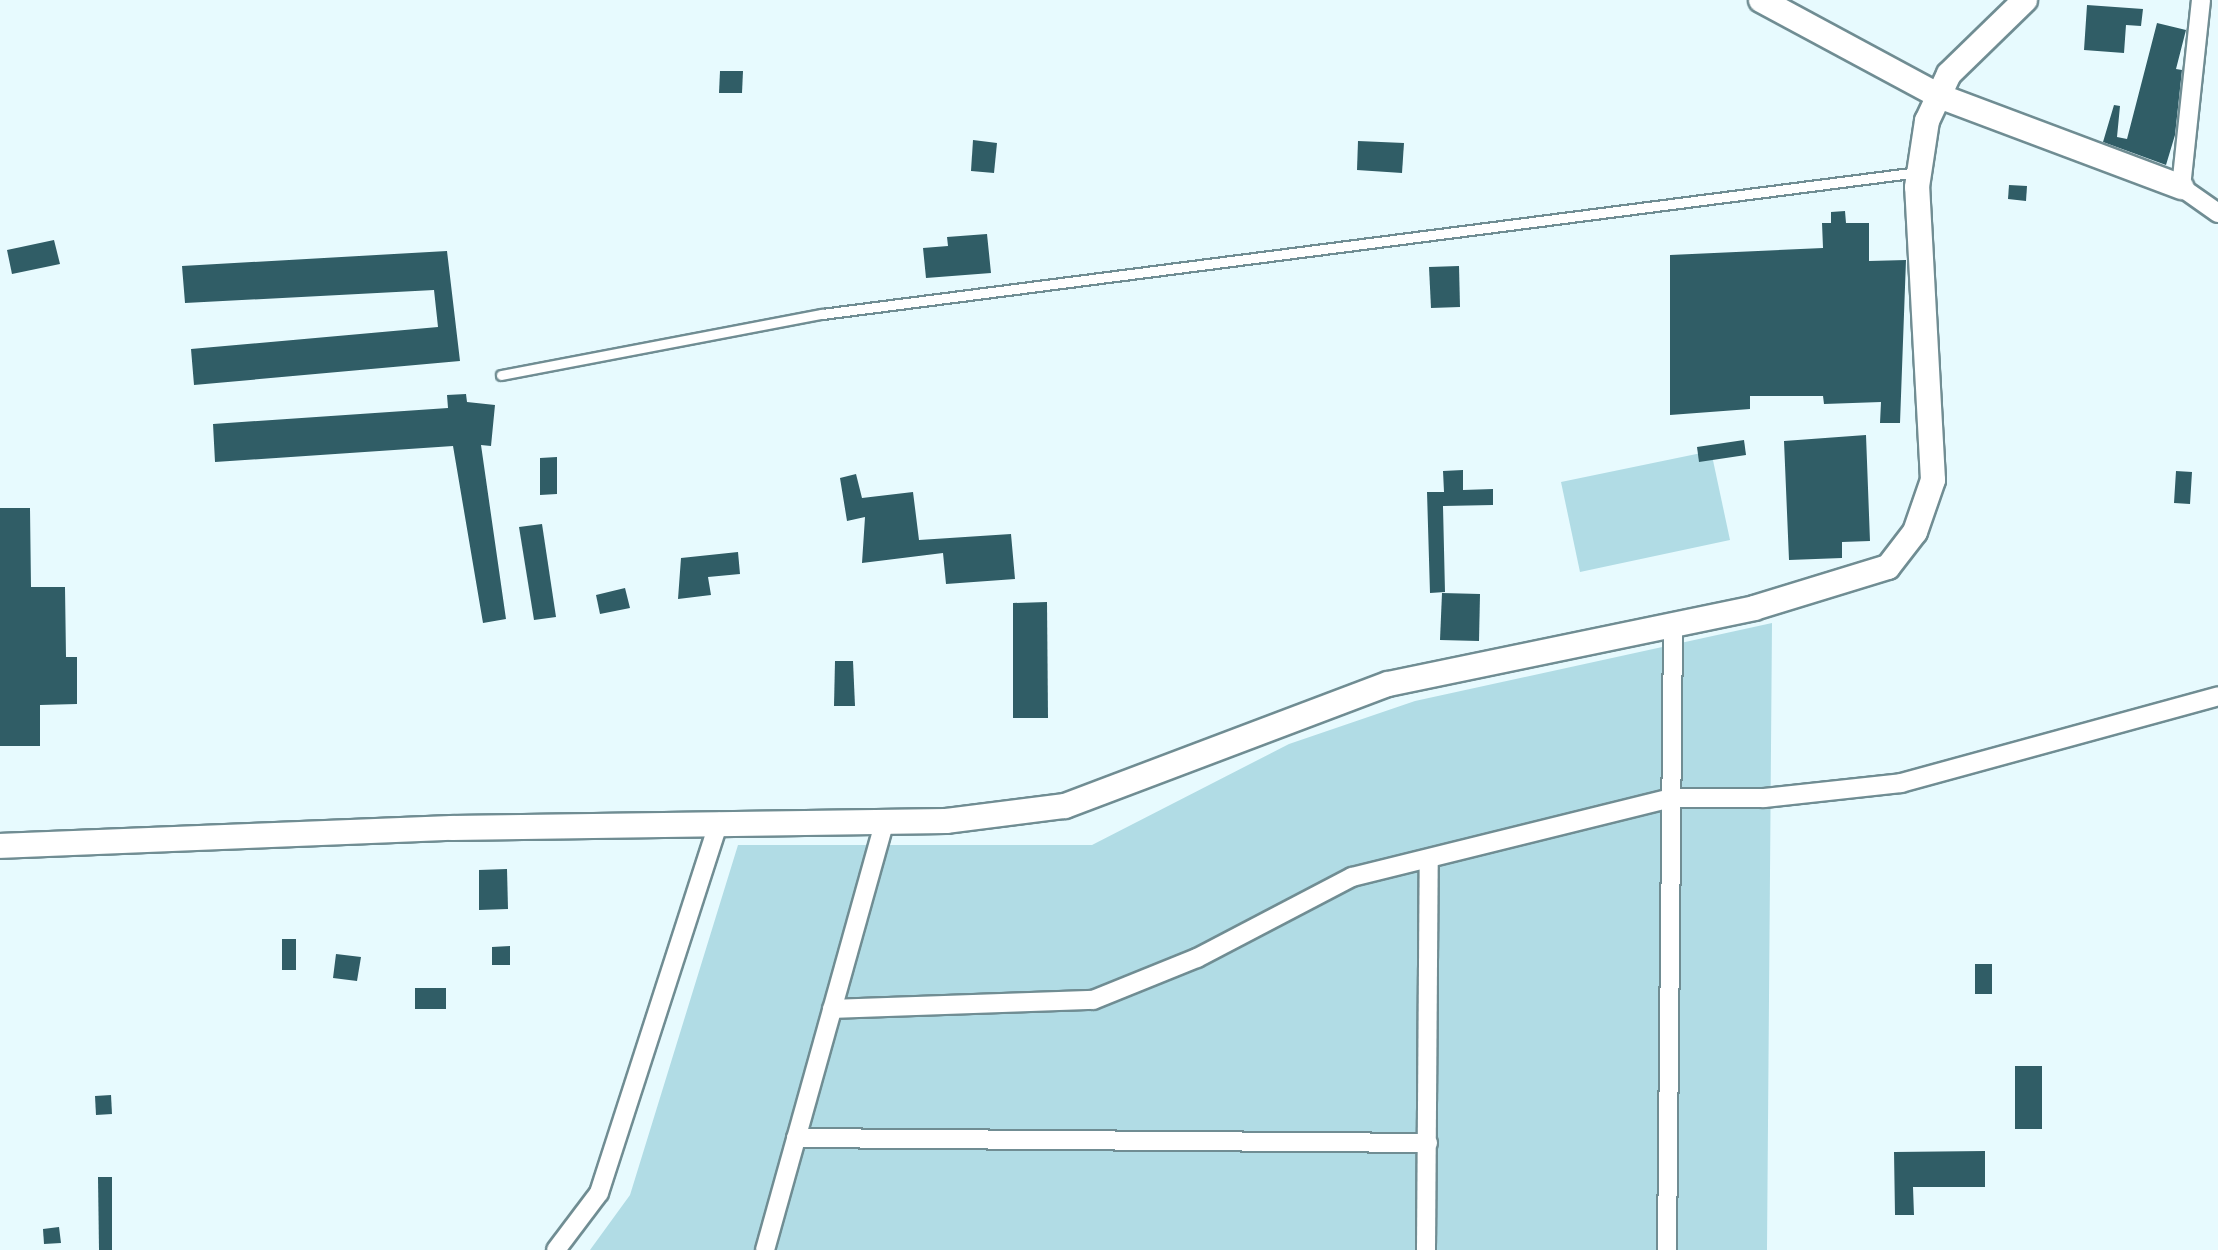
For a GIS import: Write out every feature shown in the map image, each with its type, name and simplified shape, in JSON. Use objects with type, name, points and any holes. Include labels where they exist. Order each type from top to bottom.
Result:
[{"type":"street","points":[[1761,0],[1939,96],[2181,187],[2218,213]]},
{"type":"street","points":[[0,846],[719,822],[946,821],[1065,806],[1388,684],[1673,626],[1888,567],[1915,532],[1933,480],[1934,433],[1919,172],[1939,96],[1949,74],[2025,0]]},
{"type":"street","points":[[2181,187],[2201,0]]},
{"type":"street","points":[[1667,1250],[1673,626]]},
{"type":"street","points":[[832,1009],[1093,1000],[1197,958],[1352,877],[1429,862],[1671,798],[1765,798],[1901,783],[2218,696]]},
{"type":"street","points":[[765,1250],[885,821]]},
{"type":"street","points":[[556,1250],[599,1193],[719,822]]},
{"type":"street","points":[[1426,1250],[1429,862]]},
{"type":"street","points":[[796,1138],[1428,1143]]},
{"type":"lane","points":[[501,375],[850,310],[1919,172]]},
{"type":"shaded area","points":[[1711,451],[1730,540],[1580,572],[1561,482]]},
{"type":"shaded area","points":[[1772,623],[1767,1250],[590,1250],[630,1195],[738,845],[1092,845],[1289,744],[1415,701]]},
{"type":"building","points":[[2087,5],[2143,9],[2141,26],[2126,25],[2124,53],[2084,50]]},
{"type":"building","points":[[2157,23],[2186,30],[2176,69],[2182,70],[2175,135],[2166,165],[2103,142],[2114,105],[2120,106],[2117,137],[2127,139]]},
{"type":"building","points":[[720,71],[743,71],[742,93],[719,93]]},
{"type":"building","points":[[973,140],[997,143],[994,173],[971,171]]},
{"type":"building","points":[[1358,141],[1404,143],[1402,173],[1357,170]]},
{"type":"building","points":[[2009,185],[2027,186],[2026,201],[2008,199]]},
{"type":"building","points":[[1845,211],[1846,223],[1869,223],[1869,261],[1906,260],[1900,423],[1880,423],[1881,402],[1824,404],[1823,396],[1750,396],[1750,409],[1670,415],[1670,255],[1823,248],[1822,223],[1831,223],[1831,212]]},
{"type":"building","points":[[987,234],[991,273],[926,278],[923,248],[948,246],[947,237]]},
{"type":"building","points":[[54,240],[60,264],[12,274],[7,250]]},
{"type":"building","points":[[447,251],[460,361],[194,385],[191,349],[438,327],[434,290],[185,303],[182,266]]},
{"type":"building","points":[[1459,266],[1460,307],[1431,308],[1429,267]]},
{"type":"building","points":[[466,394],[467,402],[495,405],[491,446],[481,445],[506,619],[483,623],[453,446],[215,462],[213,424],[448,408],[447,395]]},
{"type":"building","points":[[1866,435],[1870,541],[1842,542],[1842,558],[1789,560],[1784,441]]},
{"type":"building","points":[[1744,440],[1746,455],[1699,462],[1697,447]]},
{"type":"building","points":[[557,457],[557,494],[540,495],[540,458]]},
{"type":"building","points":[[1463,470],[1463,490],[1493,489],[1493,505],[1443,506],[1445,592],[1430,593],[1427,492],[1444,492],[1443,471]]},
{"type":"building","points":[[2176,471],[2192,472],[2190,504],[2174,503]]},
{"type":"building","points":[[856,474],[862,498],[913,492],[919,540],[1011,534],[1015,579],[946,584],[943,553],[862,563],[865,517],[847,521],[840,478]]},
{"type":"building","points":[[0,508],[30,508],[31,587],[65,587],[66,657],[77,657],[77,704],[40,705],[40,746],[0,746]]},
{"type":"building","points":[[542,524],[556,617],[534,620],[519,527]]},
{"type":"building","points":[[738,552],[740,574],[708,577],[711,595],[678,599],[681,558]]},
{"type":"building","points":[[625,588],[630,608],[600,614],[596,595]]},
{"type":"building","points":[[1442,593],[1480,594],[1479,641],[1440,640]]},
{"type":"building","points":[[1047,602],[1048,718],[1013,718],[1013,603]]},
{"type":"building","points":[[835,661],[853,661],[855,706],[834,706]]},
{"type":"building","points":[[507,869],[508,909],[479,910],[479,870]]},
{"type":"building","points":[[282,939],[296,939],[296,970],[282,970]]},
{"type":"building","points":[[510,946],[510,965],[492,965],[492,947]]},
{"type":"building","points":[[336,954],[361,957],[357,981],[333,978]]},
{"type":"building","points":[[1975,964],[1992,964],[1992,994],[1975,994]]},
{"type":"building","points":[[415,988],[446,988],[446,1009],[415,1009]]},
{"type":"building","points":[[2015,1066],[2042,1066],[2042,1129],[2015,1129]]},
{"type":"building","points":[[111,1095],[112,1114],[96,1115],[95,1096]]},
{"type":"building","points":[[1985,1151],[1985,1187],[1913,1187],[1914,1215],[1895,1215],[1894,1152]]},
{"type":"building","points":[[98,1177],[112,1177],[112,1250],[99,1250]]},
{"type":"building","points":[[59,1227],[61,1243],[44,1244],[43,1229]]}]
